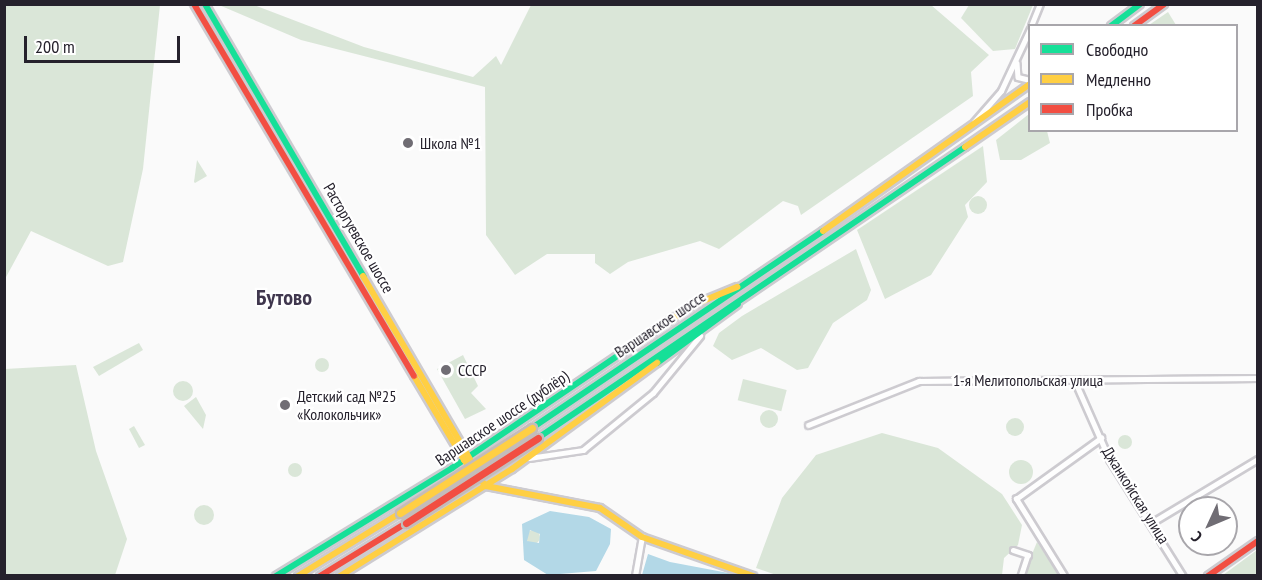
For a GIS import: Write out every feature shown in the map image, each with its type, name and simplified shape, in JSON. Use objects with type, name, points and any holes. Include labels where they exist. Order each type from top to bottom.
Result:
[{"type":"main road","name":"Расторгуевское шоссе","points":[[194,4],[466,459]]},
{"type":"main road","name":"Расторгуевское шоссе","points":[[206,4],[466,459]]},
{"type":"main road","points":[[1125,15],[1133,4]]},
{"type":"main road","points":[[1114,24],[1140,4]]},
{"type":"main road","points":[[1137,24],[1164,4]]},
{"type":"main road","name":"Варшавское шоссе","points":[[298,576],[532,428],[970,127],[1028,83]]},
{"type":"main road","name":"Варшавское шоссе","points":[[320,576],[538,438],[1028,103]]},
{"type":"main road","name":"Варшавское шоссе (дублёр)","points":[[276,576],[466,459],[693,305],[743,285]]},
{"type":"main road","points":[[340,576],[512,469],[700,336],[750,294]]},
{"type":"main road","points":[[466,459],[486,486],[514,489],[600,508],[642,537],[753,576]]},
{"type":"main road","points":[[512,469],[506,479],[514,489]]},
{"type":"main road","points":[[1208,576],[1257,541]]},
{"type":"street","points":[[1031,24],[1040,4]]},
{"type":"street","points":[[970,127],[1006,81],[1028,32]]},
{"type":"street","points":[[1018,58],[1016,73],[1028,81]]},
{"type":"street","points":[[526,459],[583,450],[653,393],[700,336]]},
{"type":"street","name":"1-я Мелитопольская улица","points":[[807,425],[919,381],[1257,378]]},
{"type":"street","name":"Джанкойская улица","points":[[1075,381],[1101,438],[1183,576]]},
{"type":"street","points":[[1064,576],[1016,499],[1101,438]]},
{"type":"street","points":[[1153,522],[1257,459]]},
{"type":"street","points":[[635,576],[642,537]]},
{"type":"street","points":[[1013,550],[1028,555],[1021,576]]},
{"type":"green space","points":[[5,4],[160,5],[143,169],[123,262],[108,266],[31,231],[5,279]]},
{"type":"green space","points":[[219,5],[254,5],[364,47],[473,77],[496,56],[501,65],[531,5],[931,5],[989,55],[971,72],[973,96],[801,215],[798,206],[783,201],[719,249],[700,241],[628,262],[610,274],[595,263],[595,254],[547,254],[515,275],[486,235],[485,87],[301,40]]},
{"type":"green space","points":[[969,5],[1033,5],[1015,49],[993,51],[961,18]]},
{"type":"green space","points":[[1168,12],[1175,24],[1150,24]]},
{"type":"green space","points":[[1028,115],[1028,132],[1047,132],[1050,143],[1021,160],[1000,160],[996,140]]},
{"type":"green space","points":[[983,146],[987,182],[965,205],[968,217],[931,275],[885,299],[857,230]]},
{"type":"green space","points":[[197,160],[207,176],[195,183],[194,182]]},
{"type":"green space","points":[[978,196],[984,199],[987,205],[984,211],[978,214],[972,211],[969,205],[972,199]]},
{"type":"green space","points":[[856,249],[871,290],[867,300],[833,323],[808,368],[797,370],[761,348],[732,360],[713,346],[719,333],[742,316]]},
{"type":"green space","points":[[139,343],[143,350],[99,376],[93,367]]},
{"type":"green space","points":[[463,355],[478,386],[471,393],[486,409],[465,419],[437,369]]},
{"type":"green space","points":[[322,358],[327,360],[329,365],[327,370],[322,372],[317,370],[315,365],[317,360]]},
{"type":"green space","points":[[76,365],[96,451],[127,539],[115,575],[5,575],[5,369]]},
{"type":"green space","points":[[743,379],[787,390],[781,411],[738,400]]},
{"type":"green space","points":[[183,381],[190,384],[193,391],[190,398],[183,401],[176,398],[173,391],[176,384]]},
{"type":"green space","points":[[196,397],[206,415],[203,429],[184,406]]},
{"type":"green space","points":[[765,410],[773,410],[778,415],[776,426],[765,428],[760,423],[760,415]]},
{"type":"green space","points":[[1015,418],[1021,421],[1024,427],[1021,433],[1015,436],[1009,433],[1006,427],[1009,421]]},
{"type":"green space","points":[[134,426],[145,445],[139,448],[129,429]]},
{"type":"green space","points":[[882,433],[938,448],[1002,494],[1022,525],[1018,545],[1004,558],[1002,575],[779,576],[756,568],[782,498],[816,455]]},
{"type":"green space","points":[[1122,435],[1128,435],[1132,442],[1128,449],[1122,449],[1118,445],[1118,439]]},
{"type":"green space","points":[[1021,460],[1030,463],[1033,472],[1030,481],[1021,484],[1012,481],[1009,472],[1012,463]]},
{"type":"green space","points":[[295,463],[300,465],[302,470],[300,475],[295,477],[290,475],[288,470],[290,465]]},
{"type":"green space","points":[[204,505],[211,508],[214,515],[211,522],[204,525],[197,522],[194,515],[197,508]]},
{"type":"green space","points":[[530,530],[536,530],[540,537],[536,544],[530,544],[526,540],[526,534]]},
{"type":"green space","points":[[1037,542],[1059,575],[1023,576]]},
{"type":"green space","points":[[1257,550],[1257,575],[1223,575]]},
{"type":"water","points":[[550,511],[589,517],[611,529],[610,544],[596,571],[548,575],[524,560],[522,524]],"holes":[[[530,530],[540,534],[539,543],[527,541]]]},
{"type":"water","points":[[648,554],[670,562],[739,575],[642,575]]},
{"type":"traffic: fast","points":[[205,4],[363,276]]},
{"type":"traffic: fast","points":[[1114,24],[1140,4]]},
{"type":"traffic: fast","points":[[538,438],[965,147]]},
{"type":"traffic: fast","points":[[532,428],[823,231]]},
{"type":"traffic: fast","points":[[657,363],[738,304]]},
{"type":"traffic: fast","points":[[276,576],[452,468],[622,353]]},
{"type":"traffic: slow","points":[[823,231],[1028,85]]},
{"type":"traffic: slow","points":[[965,147],[1028,103]]},
{"type":"traffic: slow","points":[[363,276],[475,468]]},
{"type":"traffic: slow","points":[[622,353],[693,305],[737,287]]},
{"type":"traffic: slow","points":[[340,576],[512,469],[657,363]]},
{"type":"traffic: slow","points":[[414,376],[464,460],[486,486]]},
{"type":"traffic: slow","points":[[400,513],[532,428]]},
{"type":"traffic: slow","points":[[486,486],[600,508],[642,537],[753,576]]},
{"type":"traffic: slow","points":[[298,576],[400,513]]},
{"type":"traffic: jam","points":[[194,4],[414,376]]},
{"type":"traffic: jam","points":[[1137,24],[1164,4]]},
{"type":"traffic: jam","points":[[406,523],[538,438]]},
{"type":"traffic: jam","points":[[320,576],[406,523]]},
{"type":"traffic: jam","points":[[1208,576],[1258,541]]},
{"type":"place","name":"Школа №1","points":[[408,143]]},
{"type":"place","name":"СССР","points":[[446,370]]},
{"type":"place","name":"Детский сад №25 «Колокольчик»","points":[[285,405]]},
{"type":"district","name":"Бутово","points":[[284,298]]}]
